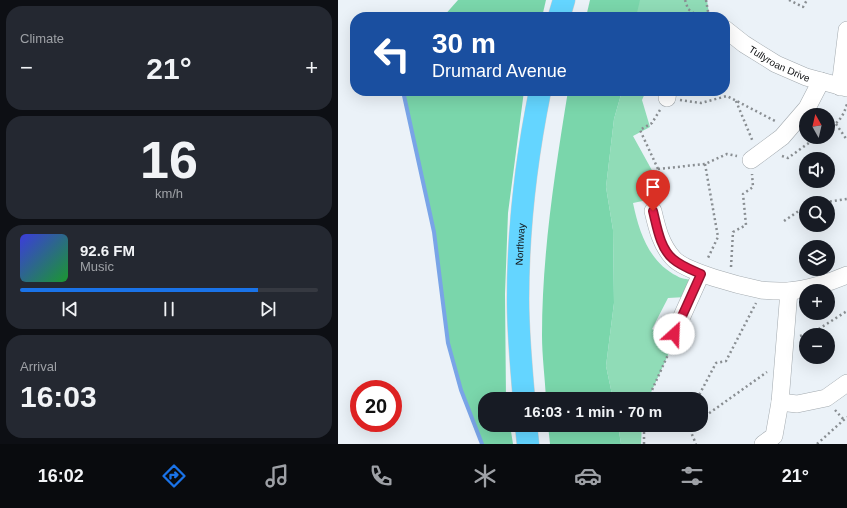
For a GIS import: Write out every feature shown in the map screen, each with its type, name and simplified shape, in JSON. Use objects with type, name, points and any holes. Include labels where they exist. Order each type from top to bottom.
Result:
[{"type":"highway","points":[[560,12],[564,0]]},
{"type":"highway","name":"Northway","points":[[523,392],[519,343],[519,256],[527,166],[539,96]]},
{"type":"highway","points":[[527,432],[528,444]]},
{"type":"street","name":"Tullyroan Drive","points":[[730,33],[744,44],[776,64],[843,88],[847,30]]},
{"type":"street","points":[[755,157],[782,137],[807,108],[821,81]]},
{"type":"street","points":[[653,211],[658,232],[665,249],[674,260],[701,274],[762,290],[789,291],[809,287],[847,275]]},
{"type":"street","points":[[674,334],[701,274]]},
{"type":"street","points":[[763,444],[774,436],[780,402],[789,291]]},
{"type":"street","points":[[780,402],[797,404],[826,398],[847,383]]},
{"type":"path","points":[[685,0],[688,9],[692,12]]},
{"type":"path","points":[[706,0],[708,12]]},
{"type":"path","points":[[789,0],[803,7],[807,0]]},
{"type":"path","points":[[653,211],[663,196],[658,170],[640,130],[652,123],[667,96]]},
{"type":"path","points":[[675,96],[701,103],[727,96],[789,128]]},
{"type":"path","points":[[730,282],[733,232],[746,225],[743,194],[753,187],[755,157],[736,100]]},
{"type":"path","points":[[847,104],[844,115],[836,124],[847,140]]},
{"type":"path","points":[[658,170],[705,164],[727,154],[755,157]]},
{"type":"path","points":[[701,274],[718,237],[705,164]]},
{"type":"path","points":[[835,201],[847,199]]},
{"type":"path","points":[[784,221],[799,211]]},
{"type":"path","points":[[701,392],[716,363],[726,361],[762,290]]},
{"type":"path","points":[[785,341],[814,332],[847,311]]},
{"type":"path","points":[[651,392],[673,343],[674,334]]},
{"type":"path","points":[[708,414],[769,371]]},
{"type":"path","points":[[817,444],[847,417]]},
{"type":"path","points":[[644,432],[644,444]]},
{"type":"path","points":[[691,432],[696,444]]},
{"type":"green space","points":[[458,0],[546,0],[543,12],[447,12]]},
{"type":"green space","points":[[590,0],[640,0],[637,12],[587,12]]},
{"type":"green space","points":[[636,0],[707,0],[709,12],[635,12]]},
{"type":"green space","points":[[403,96],[523,96],[508,213],[505,294],[506,392],[478,392],[478,432],[511,432],[513,444],[482,444],[461,390],[448,343],[434,232]]},
{"type":"green space","points":[[567,96],[621,96],[614,119],[606,187],[613,230],[614,303],[606,366],[612,392],[545,392],[542,335],[544,274],[550,213]]},
{"type":"green space","points":[[621,96],[644,96],[642,100],[650,127],[633,136],[654,174],[657,198],[633,203],[638,225],[647,245],[659,263],[679,277],[692,280],[686,297],[668,298],[652,329],[674,342],[651,392],[612,392],[606,366],[614,303],[613,230],[606,187],[614,119]]},
{"type":"green space","points":[[549,432],[619,432],[621,444],[550,444]]},
{"type":"green space","points":[[619,432],[642,432],[641,444],[621,444]]},
{"type":"waterway","points":[[404,96],[434,232],[448,343],[461,390],[482,444]]},
{"type":"route","points":[[653,211],[658,232],[665,249],[674,260],[701,274],[674,334]]}]
